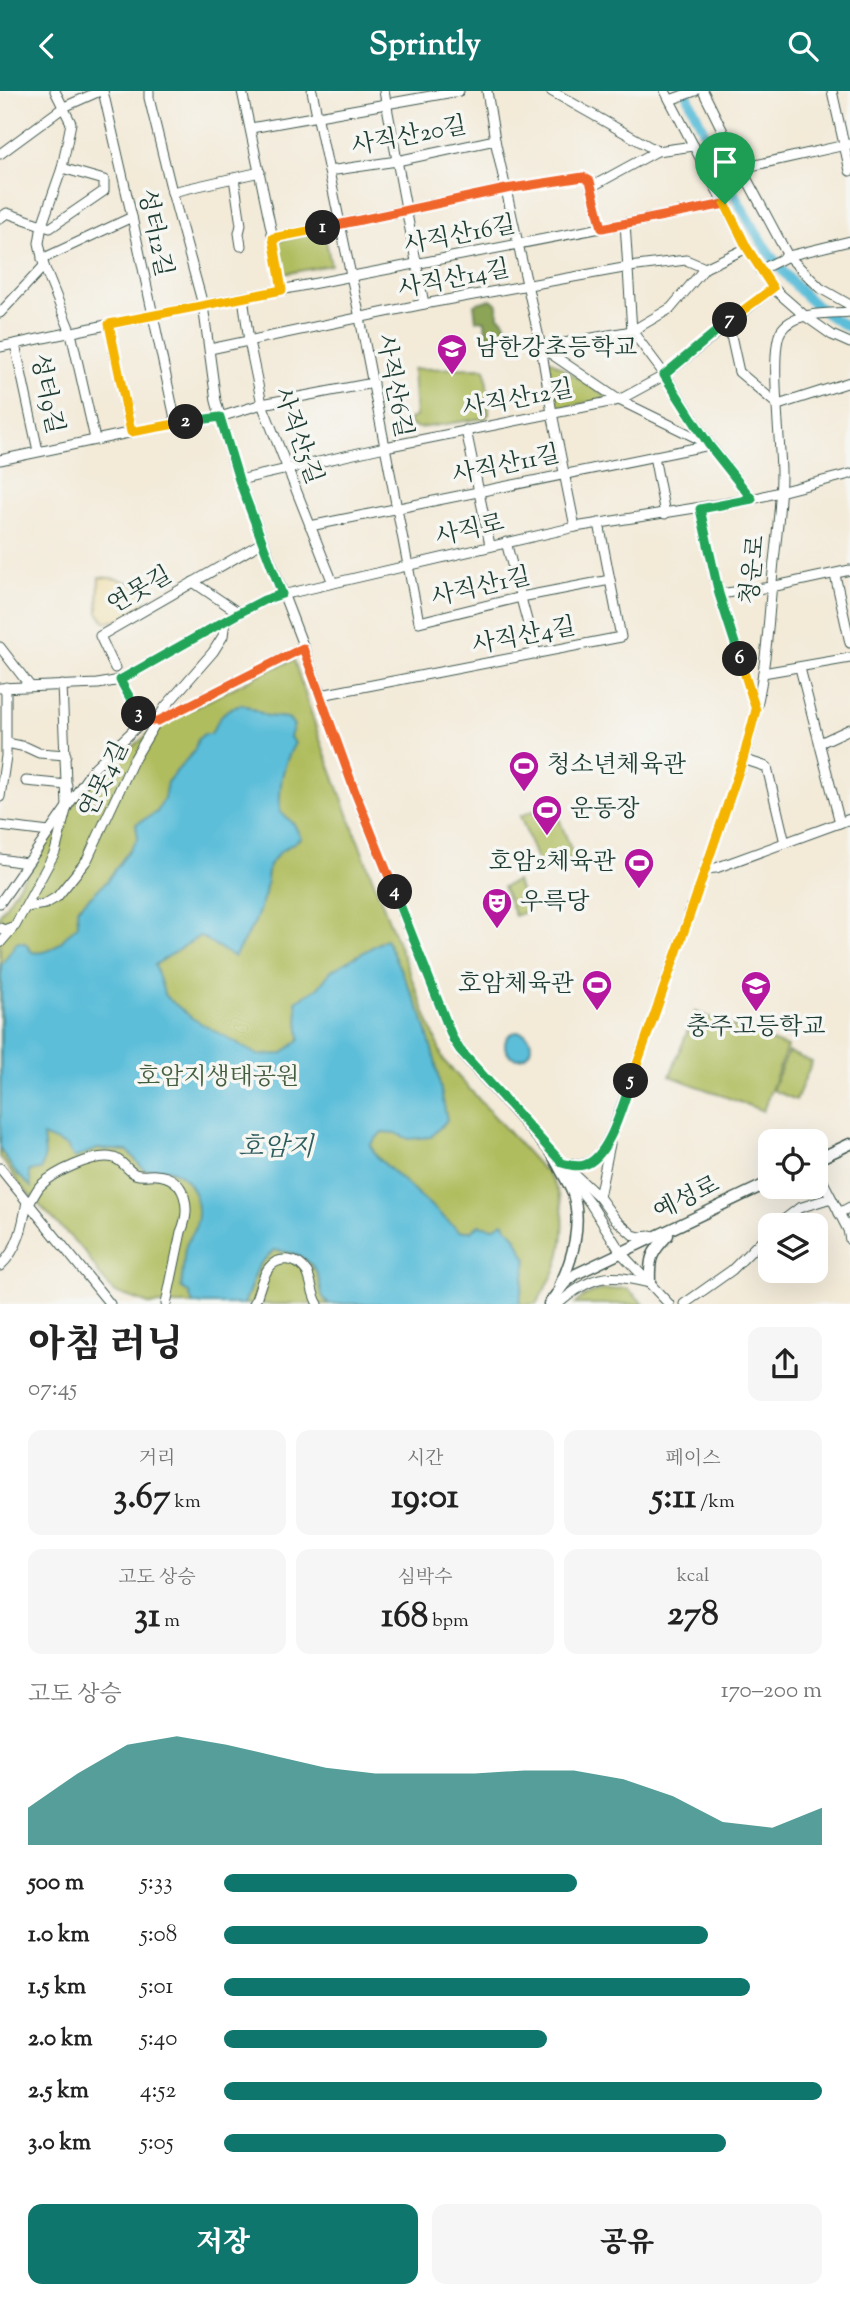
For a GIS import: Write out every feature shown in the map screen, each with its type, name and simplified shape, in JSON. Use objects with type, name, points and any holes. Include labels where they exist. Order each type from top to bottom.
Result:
[{"type":"main road","points":[[828,1154],[850,1144]]},
{"type":"main road","points":[[554,1302],[565,1275],[577,1216],[573,1195],[558,1159]]},
{"type":"main road","name":"예성로","points":[[554,1302],[568,1289],[622,1254],[758,1188]]},
{"type":"main road","points":[[650,1283],[649,1263],[653,1250],[673,1230]]},
{"type":"street","points":[[55,91],[71,123],[62,168],[42,225],[39,243],[43,263],[71,333],[94,439]]},
{"type":"street","points":[[0,154],[64,107],[101,91]]},
{"type":"street","name":"성터12길","points":[[101,91],[132,217],[176,423]]},
{"type":"street","points":[[149,91],[172,192],[203,305],[220,417],[239,480],[362,809],[453,1039],[463,1055],[558,1159],[599,1197],[615,1219],[633,1235],[652,1236],[673,1230]]},
{"type":"street","points":[[242,91],[282,290]]},
{"type":"street","name":"사직산6길","points":[[312,91],[386,447],[407,565]]},
{"type":"street","points":[[384,91],[424,304]]},
{"type":"street","points":[[251,128],[459,91]]},
{"type":"street","points":[[487,91],[495,140],[529,285],[575,527]]},
{"type":"street","points":[[551,91],[657,151]]},
{"type":"street","points":[[665,91],[747,248],[773,288],[805,316],[832,335],[850,343]]},
{"type":"street","points":[[670,100],[695,91]]},
{"type":"street","points":[[703,91],[788,256],[820,288],[850,305]]},
{"type":"street","points":[[832,91],[847,145],[850,171]]},
{"type":"street","name":"사직산20길","points":[[330,171],[397,161],[495,140]]},
{"type":"street","points":[[710,174],[847,145]]},
{"type":"street","points":[[592,187],[657,151],[694,146]]},
{"type":"street","points":[[0,218],[7,213],[50,228],[104,191],[104,180],[62,168]]},
{"type":"street","points":[[172,192],[260,172]]},
{"type":"street","points":[[273,238],[506,189],[583,177],[590,181],[602,228]]},
{"type":"street","points":[[234,178],[242,225],[239,233],[241,246]]},
{"type":"street","name":"사직산16길","points":[[0,347],[725,204]]},
{"type":"street","points":[[0,313],[43,263],[132,217]]},
{"type":"street","points":[[625,223],[632,331],[709,445],[752,499]]},
{"type":"street","points":[[760,270],[788,256],[850,241]]},
{"type":"street","points":[[541,347],[632,331],[671,308],[705,268],[747,248]]},
{"type":"street","name":"사직산14길","points":[[210,349],[424,304],[629,267],[686,260],[705,268]]},
{"type":"street","name":"사직산12길","points":[[239,480],[466,430],[619,400],[664,375],[773,288]]},
{"type":"street","name":"사직산5길","points":[[243,297],[262,404],[332,583]]},
{"type":"street","points":[[780,492],[775,369],[781,331],[805,316],[850,312]]},
{"type":"street","points":[[729,322],[738,372],[778,405]]},
{"type":"street","points":[[109,324],[131,432]]},
{"type":"street","name":"성터9길","points":[[15,344],[38,451]]},
{"type":"street","points":[[541,347],[619,400],[709,445]]},
{"type":"street","points":[[778,405],[850,382]]},
{"type":"street","points":[[0,460],[94,439],[220,417],[262,404],[373,383]]},
{"type":"street","points":[[466,430],[490,545]]},
{"type":"street","name":"사직산11길","points":[[310,526],[709,445]]},
{"type":"street","points":[[654,456],[665,514]]},
{"type":"street","name":"사직로","points":[[3,688],[98,684],[120,680],[239,613],[282,594],[575,527],[752,499],[850,474]]},
{"type":"street","name":"청운로","points":[[613,1130],[743,759],[756,710],[763,673],[780,492]]},
{"type":"street","points":[[700,509],[719,594],[756,710]]},
{"type":"street","name":"사직산4길","points":[[321,695],[621,637],[599,523]]},
{"type":"street","name":"연못길","points":[[116,668],[100,636],[263,542]]},
{"type":"street","points":[[506,542],[536,654]]},
{"type":"street","name":"사직산1길","points":[[407,565],[419,622],[521,597],[610,580]]},
{"type":"street","points":[[719,594],[771,587],[850,570]]},
{"type":"street","points":[[835,575],[850,643]]},
{"type":"street","name":"연못길","points":[[193,582],[239,613]]},
{"type":"street","name":"연못4길","points":[[26,908],[46,904],[57,897],[87,860],[132,763],[166,707],[213,652],[223,636],[225,621]]},
{"type":"street","points":[[0,647],[30,686]]},
{"type":"street","points":[[0,903],[94,768],[144,721],[158,721],[303,648]]},
{"type":"street","points":[[763,673],[850,658]]},
{"type":"street","points":[[705,869],[716,868],[845,821],[800,668]]},
{"type":"street","points":[[120,680],[144,721]]},
{"type":"street","points":[[0,943],[26,908],[55,852],[66,806],[67,785],[62,685]]},
{"type":"street","points":[[0,797],[3,756],[7,743],[3,688]]},
{"type":"street","points":[[820,743],[850,729]]},
{"type":"street","points":[[7,743],[39,753],[66,755]]},
{"type":"street","points":[[743,759],[767,767],[785,843]]},
{"type":"street","points":[[26,781],[67,785]]},
{"type":"street","points":[[0,826],[49,832]]},
{"type":"street","points":[[0,859],[26,863]]},
{"type":"street","points":[[0,928],[4,930],[15,926]]},
{"type":"street","points":[[558,1159],[575,1166],[587,1165],[601,1153],[613,1130]]},
{"type":"street","points":[[599,1197],[613,1130]]},
{"type":"street","points":[[0,1266],[16,1246],[28,1203],[40,1186],[69,1168],[98,1157],[115,1158],[132,1173],[158,1175],[171,1180],[180,1186],[186,1202],[186,1221],[166,1304]]},
{"type":"street","points":[[558,1159],[622,1254],[669,1304]]},
{"type":"street","points":[[0,1168],[110,1304]]},
{"type":"street","points":[[828,1192],[848,1230],[850,1240]]},
{"type":"street","points":[[793,1213],[799,1208],[831,1198]]},
{"type":"street","points":[[839,1213],[850,1207]]},
{"type":"street","points":[[684,1304],[732,1270],[758,1244]]},
{"type":"street","points":[[254,1304],[269,1266],[278,1260],[287,1260],[298,1262],[306,1272],[318,1304]]},
{"type":"street","points":[[554,1302],[590,1280],[618,1277],[650,1283]]},
{"type":"green space","points":[[324,231],[331,265],[283,274],[277,241]]},
{"type":"green space","points":[[491,299],[497,304],[498,316],[507,328],[498,337],[486,334],[485,321],[476,320],[474,304]]},
{"type":"green space","points":[[547,358],[609,398],[554,410]]},
{"type":"green space","points":[[484,368],[489,414],[485,418],[420,428],[411,426],[409,419],[416,417],[413,369]]},
{"type":"green space","name":"호암지","points":[[294,660],[319,737],[444,1061],[543,1170],[546,1166],[549,1171],[547,1174],[559,1195],[563,1218],[560,1254],[553,1275],[536,1304],[149,1304],[114,1292],[85,1252],[21,1186],[0,1157],[0,914],[61,821],[91,782],[155,728],[264,672]]},
{"type":"green space","name":"운동장","points":[[553,803],[574,857],[541,870],[520,816]]},
{"type":"green space","points":[[516,881],[529,910],[515,916],[503,887]]},
{"type":"green space","points":[[695,1012],[787,1047],[763,1111],[670,1076]]},
{"type":"green space","points":[[788,1052],[812,1062],[796,1100],[772,1090]]},
{"type":"green space","points":[[627,1288],[644,1304],[575,1304],[592,1293]]},
{"type":"sand","points":[[99,577],[144,587],[145,605],[123,620],[105,622],[98,612]]},
{"type":"water","name":"호암지","points":[[243,704],[267,716],[288,718],[294,725],[290,737],[295,743],[282,776],[280,812],[294,824],[301,838],[280,852],[269,865],[265,894],[255,922],[234,957],[200,936],[155,965],[165,996],[192,1018],[258,1055],[282,1054],[300,1039],[296,1001],[318,988],[331,971],[386,939],[422,1015],[435,1060],[447,1120],[431,1137],[409,1139],[395,1133],[382,1132],[370,1145],[378,1158],[459,1231],[471,1231],[479,1225],[493,1228],[503,1222],[516,1238],[527,1260],[519,1304],[329,1304],[323,1297],[318,1275],[304,1258],[274,1250],[259,1265],[244,1304],[193,1304],[189,1293],[181,1287],[185,1249],[195,1228],[198,1208],[193,1190],[182,1176],[166,1169],[144,1170],[128,1151],[98,1149],[74,1158],[67,1146],[43,1136],[45,1155],[41,1170],[29,1171],[31,1187],[14,1171],[0,1149],[1,965],[17,942],[25,943],[32,952],[47,951],[78,925],[77,909],[106,882],[138,838],[136,824],[157,812],[164,798],[167,782],[194,751],[198,739],[204,734],[211,734],[227,711]]},
{"type":"water","points":[[518,1032],[527,1036],[531,1045],[527,1054],[518,1058],[509,1054],[505,1045],[509,1036]]},
{"type":"waterway","points":[[685,91],[732,190],[771,255],[794,284],[820,309],[850,328]]},
{"type":"place","name":"남한강초등학교","points":[[452,376]]},
{"type":"place","name":"청소년체육관","points":[[524,793]]},
{"type":"place","name":"운동장","points":[[547,837]]},
{"type":"place","name":"호암2체육관","points":[[639,890]]},
{"type":"place","name":"우륵당","points":[[497,930]]},
{"type":"place","name":"호암체육관","points":[[597,1012]]},
{"type":"place","name":"충주고등학교","points":[[756,1013]]},
{"type":"route","points":[[583,177],[590,181],[602,228],[725,204],[747,248],[773,288],[664,375],[709,445],[752,499],[700,509],[719,594],[756,710],[743,759],[613,1130],[596,1159],[587,1165],[575,1166],[562,1163],[553,1155],[463,1055],[453,1039],[362,809],[303,648],[158,721],[144,721],[129,697],[120,680],[239,613],[282,594],[233,463],[220,417],[131,432],[109,324],[282,290],[273,238],[506,189],[583,177]]},
{"type":"park label","name":"호암지생태공원","points":[[218,1078]]}]
